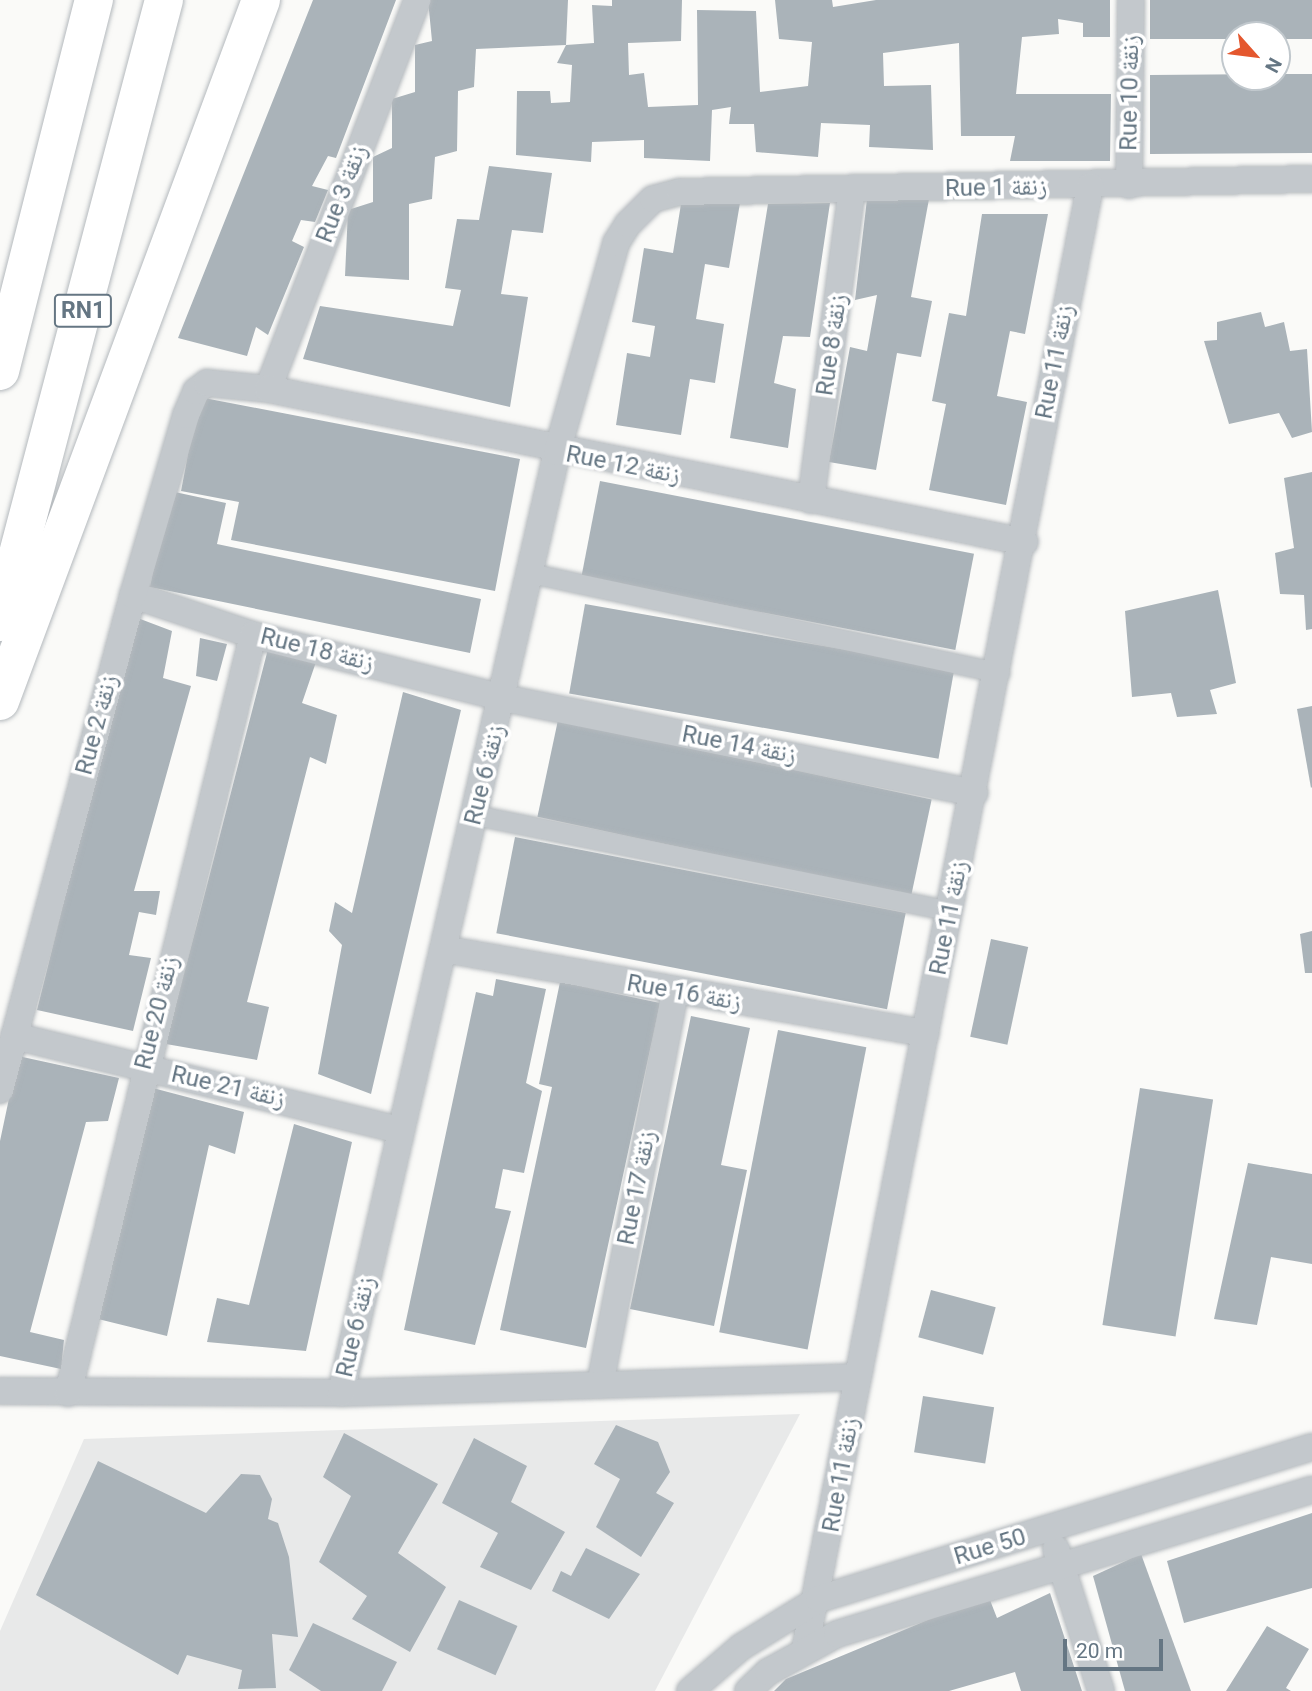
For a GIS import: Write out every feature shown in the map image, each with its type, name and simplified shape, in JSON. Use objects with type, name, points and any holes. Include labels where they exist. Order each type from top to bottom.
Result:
[{"type":"highway","name":"RN1","points":[[0,371],[94,0]]},
{"type":"highway","name":"RN1","points":[[0,622],[164,0]]},
{"type":"highway","points":[[0,701],[261,0]]},
{"type":"street","name":"Rue 3 زنقة","points":[[268,389],[416,0]]},
{"type":"street","name":"Rue 10 زنقة","points":[[1129,185],[1131,0]]},
{"type":"street","name":"Rue 1 زنقة","points":[[680,192],[1090,187],[1312,179]]},
{"type":"street","name":"Rue 11 زنقة","points":[[806,1649],[819,1598],[858,1377],[1025,542],[1090,187]]},
{"type":"street","name":"Rue 8 زنقة","points":[[811,500],[852,190]]},
{"type":"street","name":"Rue 6 زنقة","points":[[341,1393],[400,1130],[504,698],[557,452],[616,243],[653,199],[680,192]]},
{"type":"street","name":"Rue 12 زنقة","points":[[222,382],[268,389],[557,452],[1025,542]]},
{"type":"street","name":"Rue 2 زنقة","points":[[0,1090],[133,595],[196,391],[222,382]]},
{"type":"street","points":[[530,573],[999,673]]},
{"type":"street","name":"Rue 18 زنقة","points":[[133,595],[253,635],[504,698]]},
{"type":"street","name":"Rue 20 زنقة","points":[[68,1393],[143,1068],[253,635]]},
{"type":"street","name":"Rue 14 زنقة","points":[[504,698],[975,793]]},
{"type":"street","points":[[475,815],[951,911]]},
{"type":"street","name":"Rue 16 زنقة","points":[[443,949],[676,992],[926,1033]]},
{"type":"street","name":"Rue 17 زنقة","points":[[600,1385],[676,992]]},
{"type":"street","name":"Rue 21 زنقة","points":[[14,1037],[400,1130]]},
{"type":"street","points":[[0,1391],[341,1393],[858,1377]]},
{"type":"street","name":"Rue 50","points":[[690,1691],[741,1647],[819,1598],[1312,1447]]},
{"type":"street","name":"Rue 50","points":[[748,1691],[806,1649],[1062,1564],[1312,1490]]},
{"type":"street","points":[[1048,1530],[1062,1564],[1101,1691]]},
{"type":"shaded area","points":[[800,1414],[655,1691],[0,1691],[0,1631],[84,1439]]},
{"type":"building","points":[[313,0],[396,0],[336,158],[328,156],[312,186],[328,190],[315,222],[301,220],[292,241],[304,247],[268,335],[256,327],[247,356],[178,338]]},
{"type":"building","points":[[428,0],[568,0],[566,45],[476,49],[474,87],[458,91],[457,151],[435,157],[432,199],[409,204],[409,280],[345,276],[348,210],[373,202],[373,157],[392,148],[392,99],[415,92],[415,45],[432,41]]},
{"type":"building","points":[[612,0],[682,0],[681,41],[628,43],[629,75],[644,73],[648,107],[698,105],[697,10],[756,11],[760,92],[808,86],[812,42],[779,39],[775,0],[832,0],[833,7],[876,0],[1110,0],[1110,37],[1083,37],[1083,23],[1058,19],[1059,34],[1022,37],[1016,94],[1111,94],[1110,161],[1010,161],[1015,136],[961,136],[959,43],[883,53],[884,86],[931,85],[933,150],[869,147],[870,125],[821,123],[818,157],[756,152],[754,124],[729,124],[731,107],[712,110],[710,161],[644,158],[644,140],[592,142],[591,162],[516,155],[517,91],[550,91],[551,103],[570,102],[572,65],[557,63],[566,45],[594,43],[592,5],[612,6]]},
{"type":"building","points":[[1150,0],[1312,0],[1312,39],[1291,39],[1291,21],[1221,21],[1221,39],[1150,39]]},
{"type":"building","points":[[1291,74],[1312,74],[1312,153],[1150,154],[1150,75],[1221,75],[1221,91],[1291,91]]},
{"type":"building","points":[[489,166],[552,173],[543,233],[512,230],[501,294],[528,297],[510,407],[303,359],[320,306],[453,326],[461,290],[445,288],[457,219],[479,220]]},
{"type":"building","points":[[867,199],[929,199],[911,297],[932,301],[921,357],[897,353],[876,470],[829,462],[850,347],[867,351],[877,295],[855,300]]},
{"type":"building","points":[[740,203],[729,268],[705,264],[696,319],[724,324],[715,383],[690,379],[681,435],[616,425],[627,353],[650,357],[655,326],[632,322],[644,248],[673,253],[681,204]]},
{"type":"building","points":[[830,203],[810,337],[783,336],[774,383],[796,389],[788,448],[730,438],[768,204]]},
{"type":"building","points":[[982,214],[1048,214],[1025,334],[1010,331],[997,396],[1027,402],[1006,505],[929,490],[946,404],[932,401],[949,313],[966,316]]},
{"type":"building","points":[[1261,312],[1265,327],[1284,322],[1290,351],[1307,349],[1312,432],[1292,438],[1279,413],[1229,424],[1204,341],[1217,340],[1217,322]]},
{"type":"building","points":[[199,397],[520,459],[495,591],[231,540],[239,502],[181,491]]},
{"type":"building","points":[[1312,472],[1312,629],[1306,630],[1304,595],[1280,594],[1275,553],[1294,548],[1284,478]]},
{"type":"building","points":[[600,481],[974,554],[955,650],[581,577]]},
{"type":"building","points":[[170,491],[226,503],[217,544],[481,599],[470,653],[150,587]]},
{"type":"building","points":[[1218,590],[1236,683],[1210,690],[1217,714],[1177,717],[1171,693],[1132,697],[1125,611]]},
{"type":"building","points":[[585,604],[954,669],[939,759],[569,694]]},
{"type":"building","points":[[135,617],[172,631],[163,678],[191,686],[134,891],[160,891],[156,915],[139,912],[129,955],[151,958],[133,1031],[37,1010]]},
{"type":"building","points":[[200,638],[227,644],[217,681],[196,676]]},
{"type":"building","points":[[268,649],[316,662],[302,703],[337,715],[326,764],[310,757],[247,1002],[269,1007],[257,1060],[166,1044]]},
{"type":"building","points":[[403,692],[461,710],[371,1094],[318,1074],[342,945],[329,931],[335,902],[352,913]]},
{"type":"building","points":[[1312,706],[1312,787],[1311,788],[1297,709]]},
{"type":"building","points":[[558,720],[932,799],[911,896],[537,817]]},
{"type":"building","points":[[515,837],[906,913],[887,1009],[496,933]]},
{"type":"building","points":[[1312,931],[1312,973],[1305,973],[1300,934]]},
{"type":"building","points":[[991,939],[1028,947],[1007,1045],[970,1037]]},
{"type":"building","points":[[496,979],[546,989],[526,1083],[542,1091],[524,1173],[503,1169],[495,1208],[511,1211],[475,1345],[404,1330],[476,992],[493,996]]},
{"type":"building","points":[[560,982],[660,1003],[586,1348],[500,1330],[552,1087],[539,1084]]},
{"type":"building","points":[[691,1016],[750,1028],[721,1165],[747,1170],[714,1326],[630,1309]]},
{"type":"building","points":[[778,1030],[866,1047],[808,1350],[719,1332]]},
{"type":"building","points":[[18,1056],[119,1078],[108,1121],[86,1122],[30,1332],[64,1340],[61,1369],[0,1356],[0,1141]]},
{"type":"building","points":[[149,1087],[244,1112],[235,1154],[209,1145],[167,1336],[94,1318]]},
{"type":"building","points":[[1140,1088],[1213,1100],[1176,1337],[1102,1325]]},
{"type":"building","points":[[294,1124],[352,1142],[306,1351],[207,1342],[217,1298],[249,1305]]},
{"type":"building","points":[[1248,1163],[1312,1174],[1312,1264],[1271,1257],[1257,1325],[1214,1319]]},
{"type":"building","points":[[931,1290],[996,1307],[983,1355],[918,1337]]},
{"type":"building","points":[[923,1396],[994,1407],[985,1464],[914,1452]]},
{"type":"building","points":[[616,1425],[658,1442],[670,1472],[656,1493],[674,1503],[641,1557],[596,1527],[620,1479],[594,1464]]},
{"type":"building","points":[[344,1433],[438,1484],[398,1553],[446,1587],[410,1652],[352,1619],[367,1596],[319,1562],[351,1496],[323,1477]]},
{"type":"building","points":[[474,1438],[527,1466],[511,1502],[565,1532],[531,1590],[480,1567],[498,1533],[442,1503]]},
{"type":"building","points":[[98,1461],[206,1513],[241,1474],[260,1475],[272,1499],[268,1519],[278,1523],[289,1557],[298,1637],[272,1634],[276,1688],[238,1689],[242,1670],[187,1655],[178,1675],[36,1595]]},
{"type":"building","points":[[1312,1513],[1312,1588],[1184,1623],[1167,1561]]},
{"type":"building","points":[[586,1548],[640,1574],[609,1619],[552,1591],[561,1571],[571,1576]]},
{"type":"building","points":[[1141,1554],[1191,1691],[1125,1691],[1093,1576]]},
{"type":"building","points":[[1050,1593],[1082,1691],[1021,1691],[1015,1672],[949,1691],[774,1691],[786,1679],[988,1595],[997,1618]]},
{"type":"building","points":[[459,1600],[517,1626],[496,1675],[437,1649]]},
{"type":"building","points":[[313,1623],[397,1662],[382,1691],[321,1691],[289,1670]]},
{"type":"building","points":[[1267,1626],[1309,1649],[1286,1688],[1291,1691],[1226,1691]]}]
